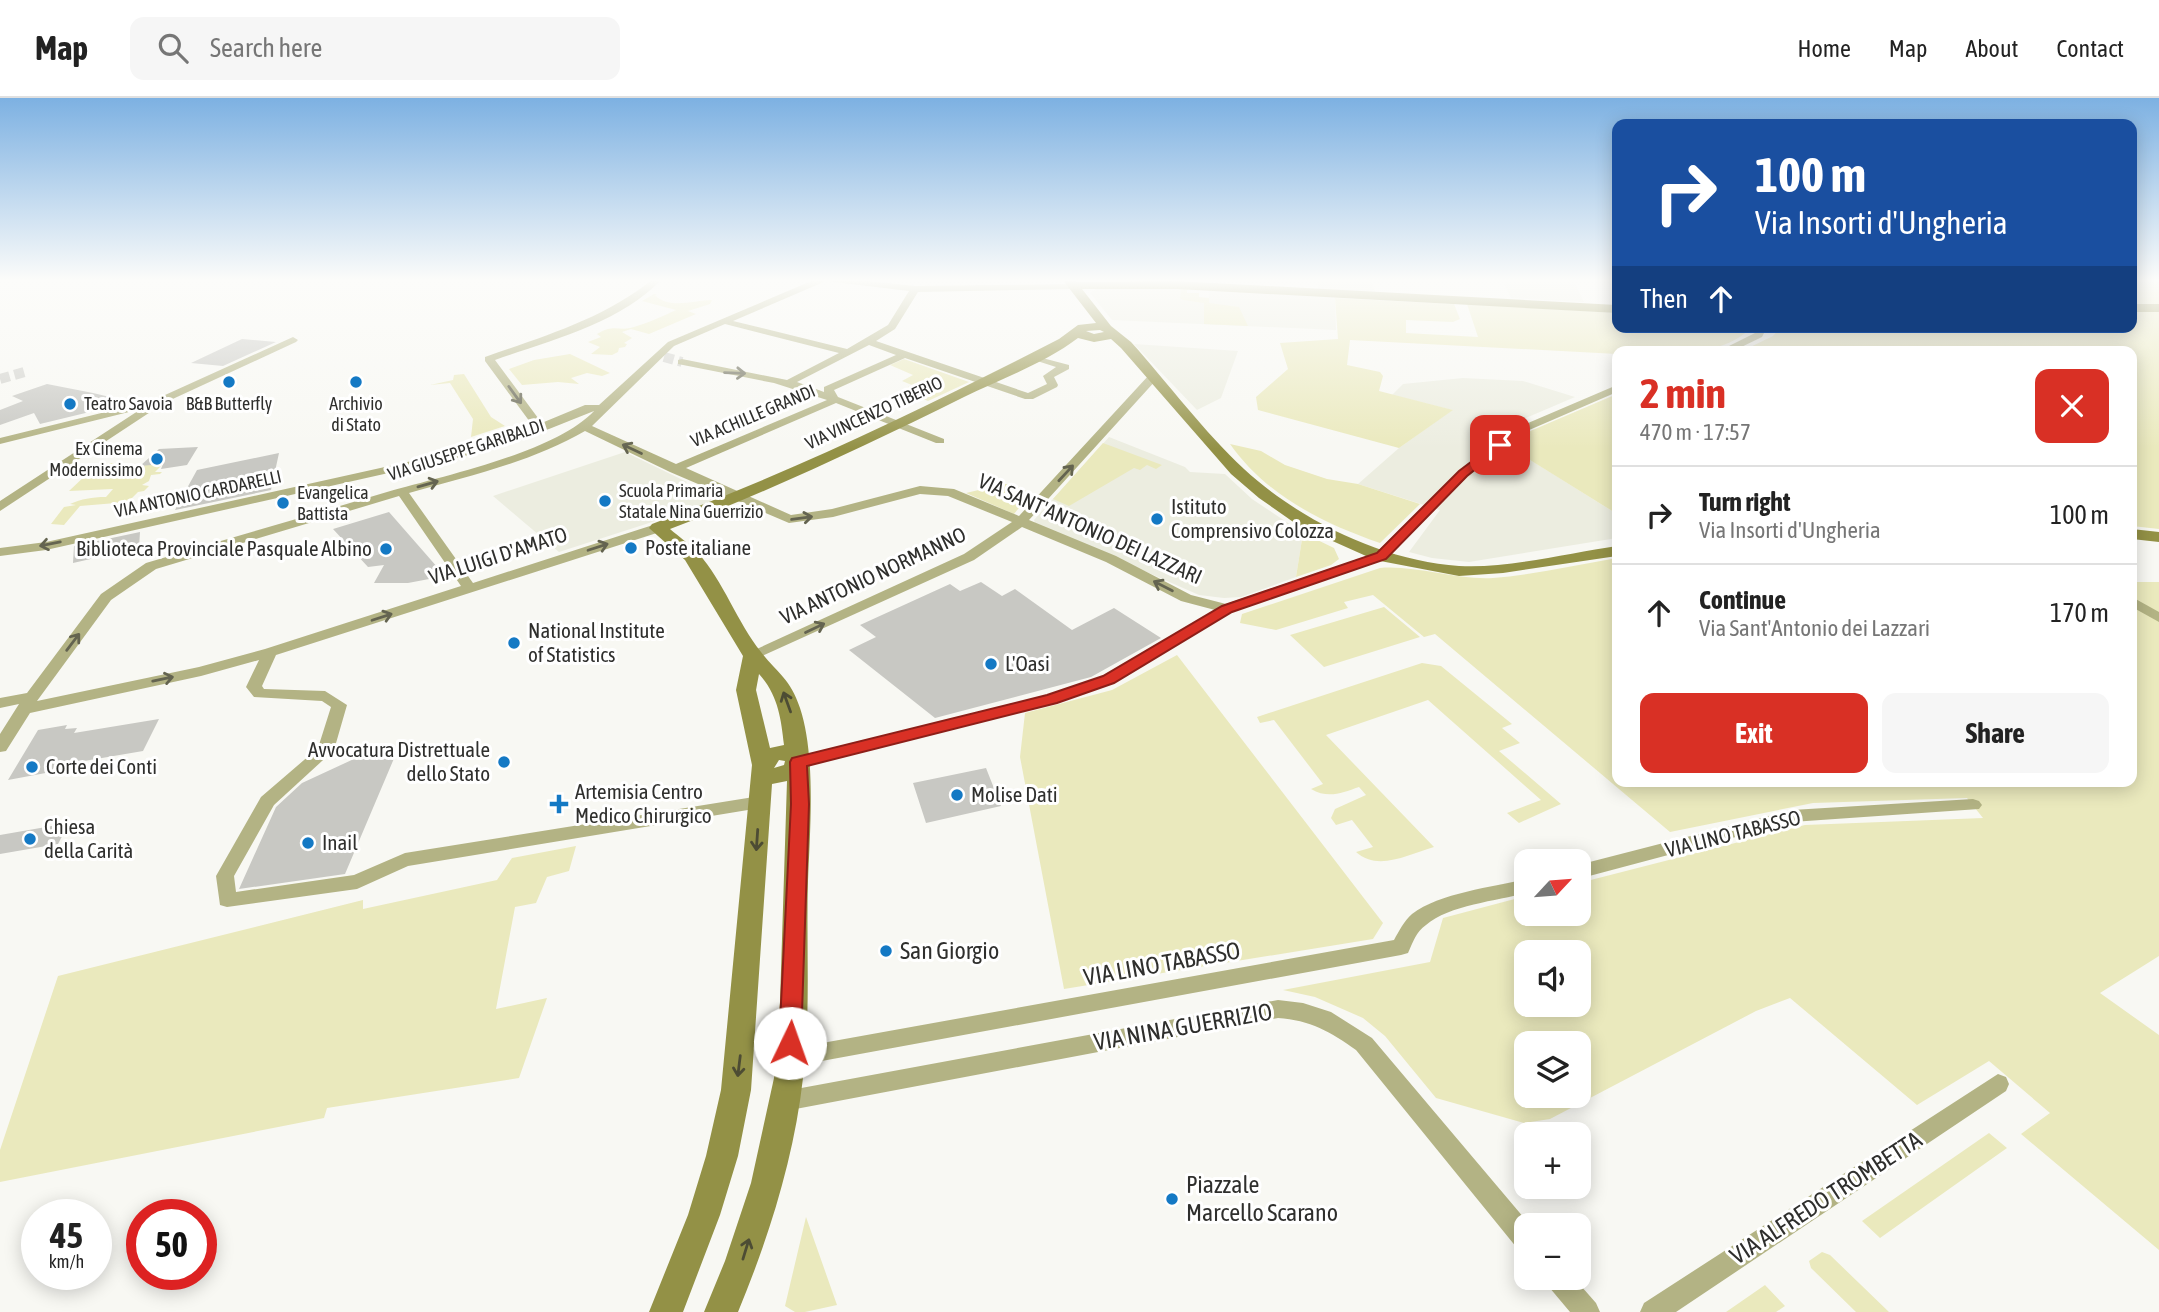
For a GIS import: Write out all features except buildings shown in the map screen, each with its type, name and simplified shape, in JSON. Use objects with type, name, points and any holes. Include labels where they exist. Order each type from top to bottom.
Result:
[{"type":"main road","name":"VIA VINCENZO TIBERIO","points":[[738,498],[898,424],[1064,342],[1084,336]]},
{"type":"main road","points":[[1102,336],[1128,349],[1237,471],[1270,500],[1305,522],[1381,556],[1459,571],[1503,568],[1612,552]]},
{"type":"main road","name":"VIA LUIGI D'AMATO","points":[[658,528],[738,498]]},
{"type":"main road","points":[[658,528],[692,557],[753,656],[780,684],[790,710],[797,762],[800,804],[785,1101],[756,1216],[739,1271],[721,1312]]},
{"type":"main road","points":[[2137,535],[2159,537]]},
{"type":"main road","points":[[666,1312],[681,1280],[705,1214],[722,1156],[736,1090],[762,767],[746,690],[753,656]]},
{"type":"main road","points":[[762,767],[770,777],[783,776],[797,762]]},
{"type":"street","points":[[545,427],[534,420],[489,359],[549,336]]},
{"type":"street","name":"VIA GIUSEPPE GARIBALDI","points":[[0,747],[28,703],[106,597],[151,566],[534,451],[585,427],[671,344],[690,336]]},
{"type":"street","points":[[782,336],[848,352]]},
{"type":"street","points":[[788,383],[878,336]]},
{"type":"street","points":[[1735,346],[1758,336]]},
{"type":"street","points":[[0,507],[160,401],[293,340]]},
{"type":"street","points":[[868,342],[1029,397],[1053,385],[1048,376],[1065,367],[1035,357]]},
{"type":"street","name":"VIA ACHILLE GRANDI","points":[[674,469],[835,400],[828,389],[903,355]]},
{"type":"street","points":[[682,362],[723,372],[736,370],[788,383],[940,442]]},
{"type":"street","name":"VIA ANTONIO NORMANNO","points":[[753,656],[969,557],[1019,523],[1153,377]]},
{"type":"street","points":[[797,762],[1052,699],[1108,679],[1227,609],[1381,556],[1463,474],[1518,431],[1612,390]]},
{"type":"street","points":[[0,441],[160,401]]},
{"type":"street","name":"VIA ANTONIO CARDARELLI","points":[[0,552],[46,545],[434,461],[488,447],[545,427],[589,407],[602,408]]},
{"type":"street","name":"VIA SANT'ANTONIO DEI LAZZARI","points":[[585,427],[789,519],[833,513],[920,490],[950,492],[1019,523],[1111,559],[1186,598],[1227,609]]},
{"type":"street","points":[[402,492],[470,589]]},
{"type":"street","name":"VIA LUIGI D'AMATO","points":[[0,703],[28,703],[201,671],[270,652],[658,528]]},
{"type":"street","points":[[2137,604],[2159,618]]},
{"type":"street","points":[[270,652],[254,687],[260,694],[325,696],[339,705],[326,750],[267,802],[225,876],[227,900],[357,882],[405,860],[760,802]]},
{"type":"street","name":"VIA LINO TABASSO","points":[[1591,869],[1792,816],[1973,805]]},
{"type":"street","name":"VIA LINO TABASSO","points":[[789,1058],[1401,947],[1407,933],[1421,918],[1444,908],[1514,889]]},
{"type":"street","name":"VIA NINA GUERRIZIO","points":[[785,1101],[1278,1009],[1301,1010],[1329,1019],[1364,1044],[1514,1225]]},
{"type":"street","name":"VIA ALFREDO TROMBETTA","points":[[1653,1312],[1998,1084]]},
{"type":"street","points":[[1568,1290],[1587,1312]]},
{"type":"shaded area","points":[[1134,344],[1238,351],[1221,398],[1197,410]]},
{"type":"shaded area","points":[[1463,378],[1523,381],[1575,397],[1507,426],[1492,436],[1612,511],[1612,539],[1469,562],[1432,558],[1409,552],[1440,510],[1358,484],[1399,448],[1452,410],[1392,395],[1403,384]]},
{"type":"shaded area","name":"Istituto Comprensivo Colozza","points":[[1109,437],[1185,467],[1190,472],[1225,474],[1252,499],[1303,533],[1296,577],[1241,597],[1199,595],[1035,523],[1034,520]]},
{"type":"shaded area","name":"Scuola Primaria Statale Nina Guerrizio","points":[[625,452],[687,482],[682,487],[692,494],[704,492],[712,495],[713,499],[705,505],[559,552],[493,496]]},
{"type":"green space","points":[[599,336],[632,338],[624,343],[627,344],[625,347],[619,348],[618,352],[612,355],[591,354],[600,347],[588,342],[601,337]]},
{"type":"green space","points":[[1338,336],[1741,336],[1720,346],[1612,346],[1612,354],[1350,340],[1347,365],[1380,372],[1383,376],[1379,391],[1453,410],[1399,448],[1258,410],[1256,397],[1288,369],[1280,343],[1338,339]]},
{"type":"green space","points":[[1773,336],[2159,336],[2159,529],[2137,527],[2137,346],[1752,346]]},
{"type":"green space","points":[[570,354],[610,373],[602,376],[587,373],[571,378],[579,384],[558,382],[522,385],[509,369],[534,360]]},
{"type":"green space","points":[[904,359],[969,382],[928,401],[902,390],[912,385],[902,381],[913,375],[890,365]]},
{"type":"green space","points":[[464,374],[491,417],[505,426],[471,437],[473,419],[450,383],[430,385],[453,380],[454,375]]},
{"type":"green space","points":[[1612,396],[1612,511],[1509,447],[1528,432]]},
{"type":"green space","points":[[1103,443],[1162,465],[1156,469],[1147,465],[1140,470],[1134,468],[1069,506],[1053,499]]},
{"type":"green space","points":[[1230,444],[1261,451],[1285,465],[1327,479],[1358,484],[1420,504],[1380,543],[1337,526],[1297,505],[1260,478]]},
{"type":"green space","points":[[100,463],[115,463],[115,467],[163,464],[155,472],[162,472],[151,475],[149,481],[142,485],[149,486],[128,502],[80,506],[64,525],[51,524],[64,507],[76,505],[70,504],[83,500],[106,497],[113,489],[69,491],[87,474],[100,473],[104,466],[95,467]]},
{"type":"green space","points":[[1012,484],[1031,493],[1014,514],[966,493]]},
{"type":"green space","points":[[1303,533],[1334,548],[1339,559],[1331,565],[1296,577]]},
{"type":"green space","points":[[1612,559],[1612,783],[1435,634],[1424,637],[1373,595],[1344,602],[1348,608],[1276,630],[1240,623],[1242,614],[1380,568],[1493,578]]},
{"type":"green space","points":[[2137,582],[2159,582],[2159,956],[2100,993],[2159,1035],[2159,1250],[2021,1134],[2050,1113],[1989,1061],[1917,1105],[1790,998],[1756,1011],[1591,1098],[1591,1031],[1514,1031],[1514,1108],[1571,1108],[1550,1119],[1520,1122],[1436,1098],[1385,1036],[1363,1018],[1315,997],[1283,990],[1430,962],[1443,918],[1514,899],[1514,926],[1591,926],[1591,880],[1805,825],[1983,818],[1967,798],[1813,803],[1670,832],[1617,787],[2137,787]]},
{"type":"green space","points":[[1384,607],[1420,637],[1324,667],[1290,635]]},
{"type":"green space","points":[[1177,655],[1383,923],[1373,939],[1064,989],[1020,757],[1025,713],[1112,690]]},
{"type":"green space","points":[[1422,663],[1441,666],[1512,724],[1502,728],[1520,743],[1499,751],[1561,804],[1519,823],[1507,813],[1541,800],[1428,700],[1326,735],[1434,847],[1394,860],[1374,861],[1356,852],[1373,847],[1352,820],[1336,825],[1331,818],[1335,809],[1366,795],[1359,787],[1329,794],[1311,789],[1323,784],[1274,720],[1260,723],[1257,717]]},
{"type":"green space","points":[[576,846],[569,871],[547,877],[536,903],[515,907],[496,1009],[547,998],[519,1078],[327,1108],[324,1118],[0,1182],[0,1150],[58,976],[363,900],[363,909],[497,880],[512,858]]},
{"type":"green space","points":[[1989,1133],[2007,1148],[1880,1238],[1862,1221]]},
{"type":"green space","points":[[806,1217],[837,1305],[795,1312],[785,1306]]},
{"type":"green space","points":[[1822,1252],[1830,1255],[1889,1312],[1856,1312],[1811,1268],[1809,1261]]},
{"type":"green space","points":[[1765,1285],[1785,1306],[1776,1312],[1726,1312]]},
{"type":"tunnel","points":[[664,357],[682,362]]},
{"type":"tunnel","points":[[0,379],[28,371]]},
{"type":"place","name":"B&B Butterfly","points":[[229,382]]},
{"type":"place","name":"Archivio di Stato","points":[[356,382]]},
{"type":"place","name":"Teatro Savoia","points":[[70,404]]},
{"type":"place","name":"Ex Cinema Modernissimo","points":[[157,459]]},
{"type":"place","name":"Scuola Primaria Statale Nina Guerrizio","points":[[605,501]]},
{"type":"place","name":"Evangelica Battista","points":[[283,503]]},
{"type":"place","name":"Istituto Comprensivo Colozza","points":[[1157,519]]},
{"type":"place","name":"Poste italiane","points":[[631,548]]},
{"type":"place","name":"Biblioteca Provinciale Pasquale Albino","points":[[386,549]]},
{"type":"place","name":"National Institute of Statistics","points":[[514,643]]},
{"type":"place","name":"L'Oasi","points":[[991,664]]},
{"type":"place","name":"Avvocatura Distrettuale dello Stato","points":[[504,762]]},
{"type":"place","name":"Corte dei Conti","points":[[32,767]]},
{"type":"place","name":"Molise Dati","points":[[957,795]]},
{"type":"place","name":"Artemisia Centro Medico Chirurgico","points":[[559,804]]},
{"type":"place","name":"Chiesa della Carità","points":[[30,839]]},
{"type":"place","name":"Inail","points":[[308,843]]},
{"type":"place","name":"San Giorgio","points":[[886,951]]},
{"type":"place","name":"Piazzale Marcello Scarano","points":[[1172,1199]]},
{"type":"route","points":[[790,1043],[800,804],[798,762],[1052,699],[1108,679],[1227,609],[1381,556],[1463,474],[1500,445]]}]
